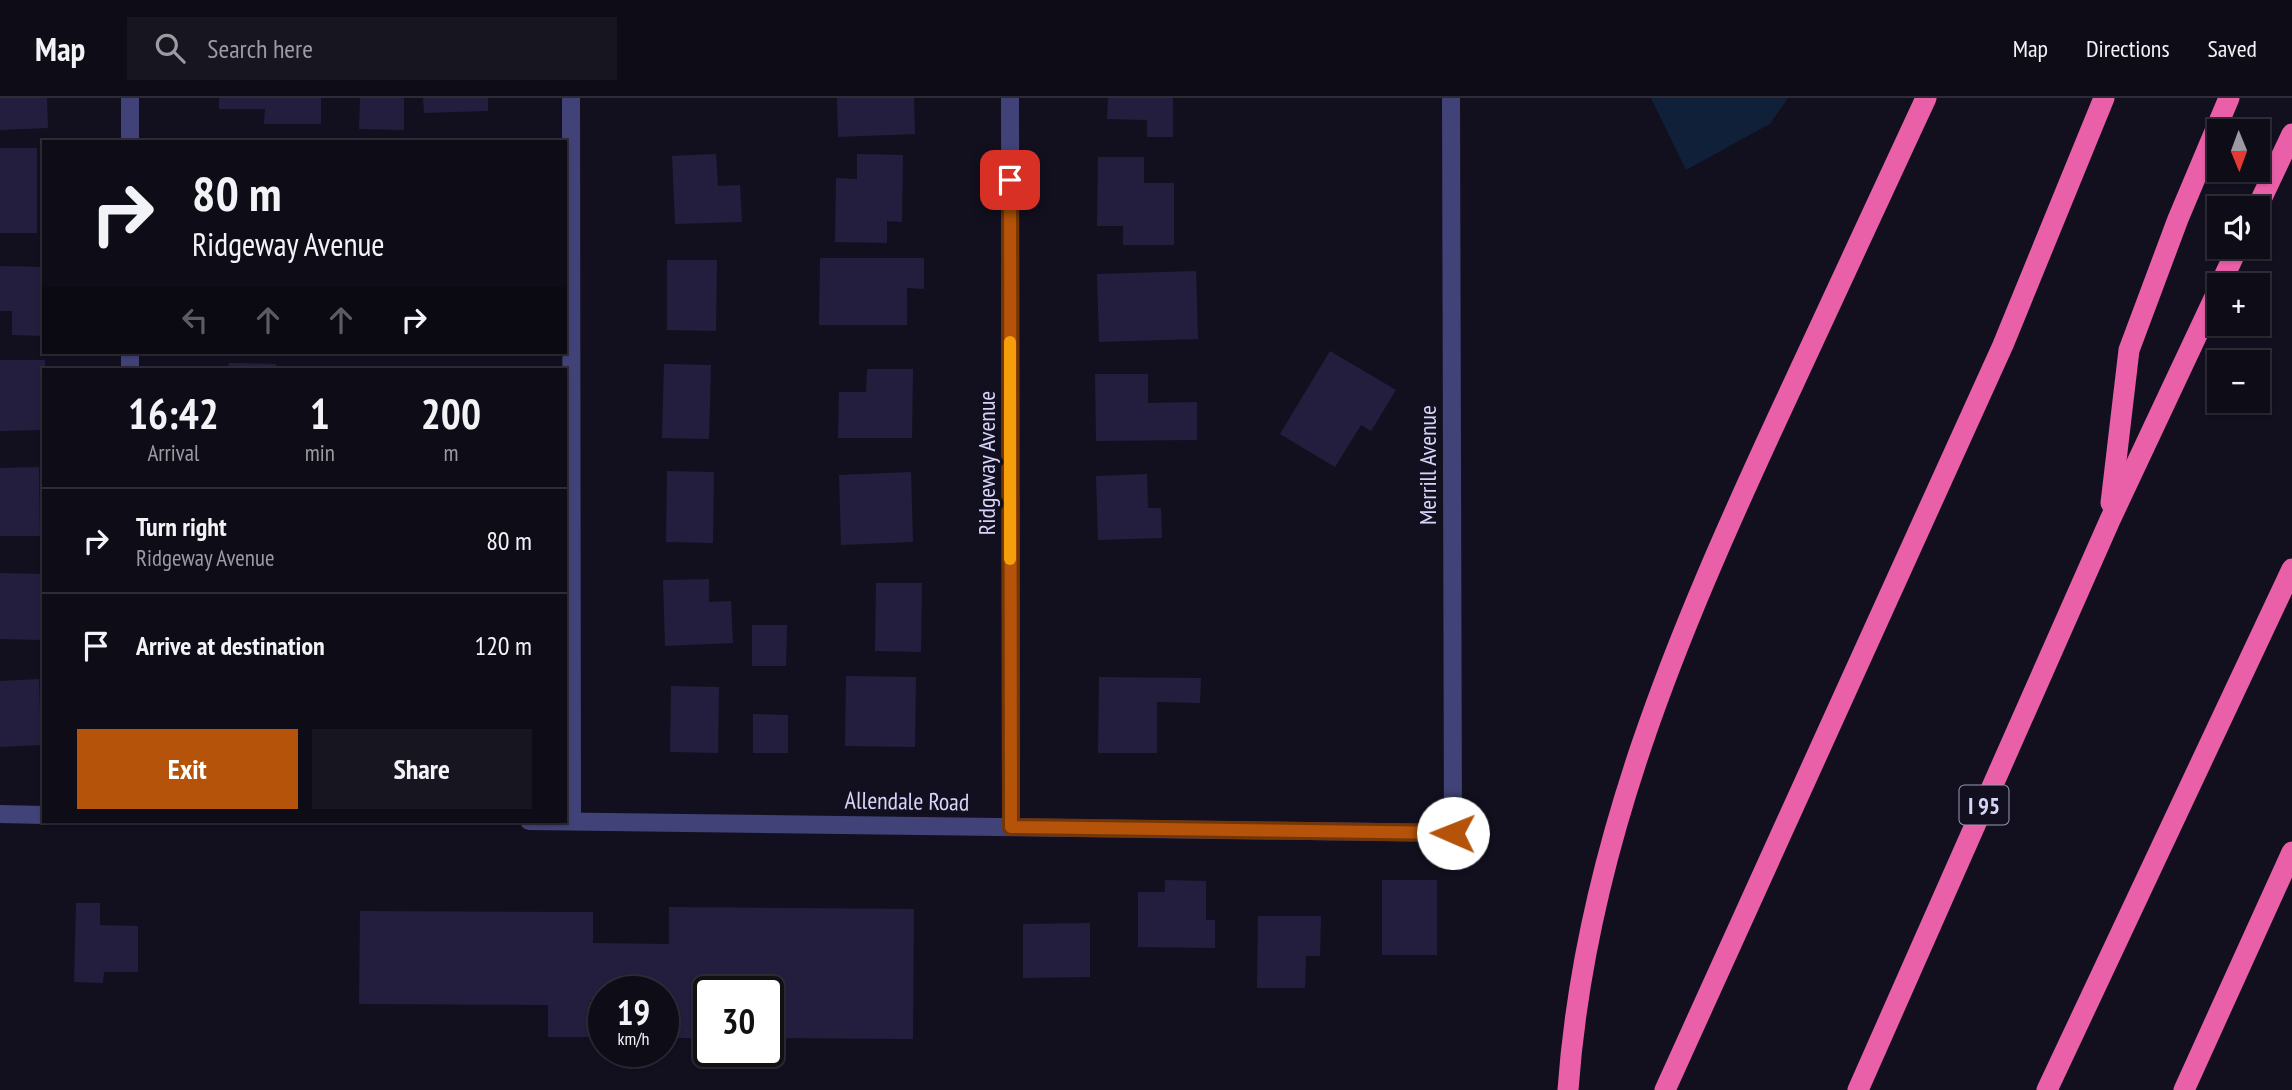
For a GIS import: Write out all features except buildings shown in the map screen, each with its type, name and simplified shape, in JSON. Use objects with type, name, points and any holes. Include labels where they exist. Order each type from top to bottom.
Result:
[{"type":"highway","points":[[1568,1090],[1582,978],[1600,889],[1645,728],[1712,562],[1926,98]]},
{"type":"highway","points":[[1665,1090],[2003,345],[2104,98]]},
{"type":"highway","points":[[2109,520],[2129,350],[2178,219],[2229,98]]},
{"type":"highway","points":[[2263,196],[2292,134]]},
{"type":"highway","name":"I 95","points":[[1858,1090],[2109,520],[2207,314]]},
{"type":"highway","points":[[2047,1090],[2292,569]]},
{"type":"highway","points":[[2185,1090],[2292,852]]},
{"type":"street","points":[[130,98],[130,140]]},
{"type":"street","points":[[571,98],[572,821]]},
{"type":"street","name":"Ridgeway Avenue","points":[[1010,98],[1011,827]]},
{"type":"street","name":"Merrill Avenue","points":[[1451,98],[1453,833]]},
{"type":"street","points":[[0,814],[42,814]]},
{"type":"street","name":"Allendale Road","points":[[567,821],[1453,833]]},
{"type":"water","points":[[1651,98],[1788,98],[1770,124],[1686,170]]},
{"type":"slow traffic","points":[[1010,342],[1010,559]]},
{"type":"route","points":[[1010,180],[1011,827],[1453,833]]}]
